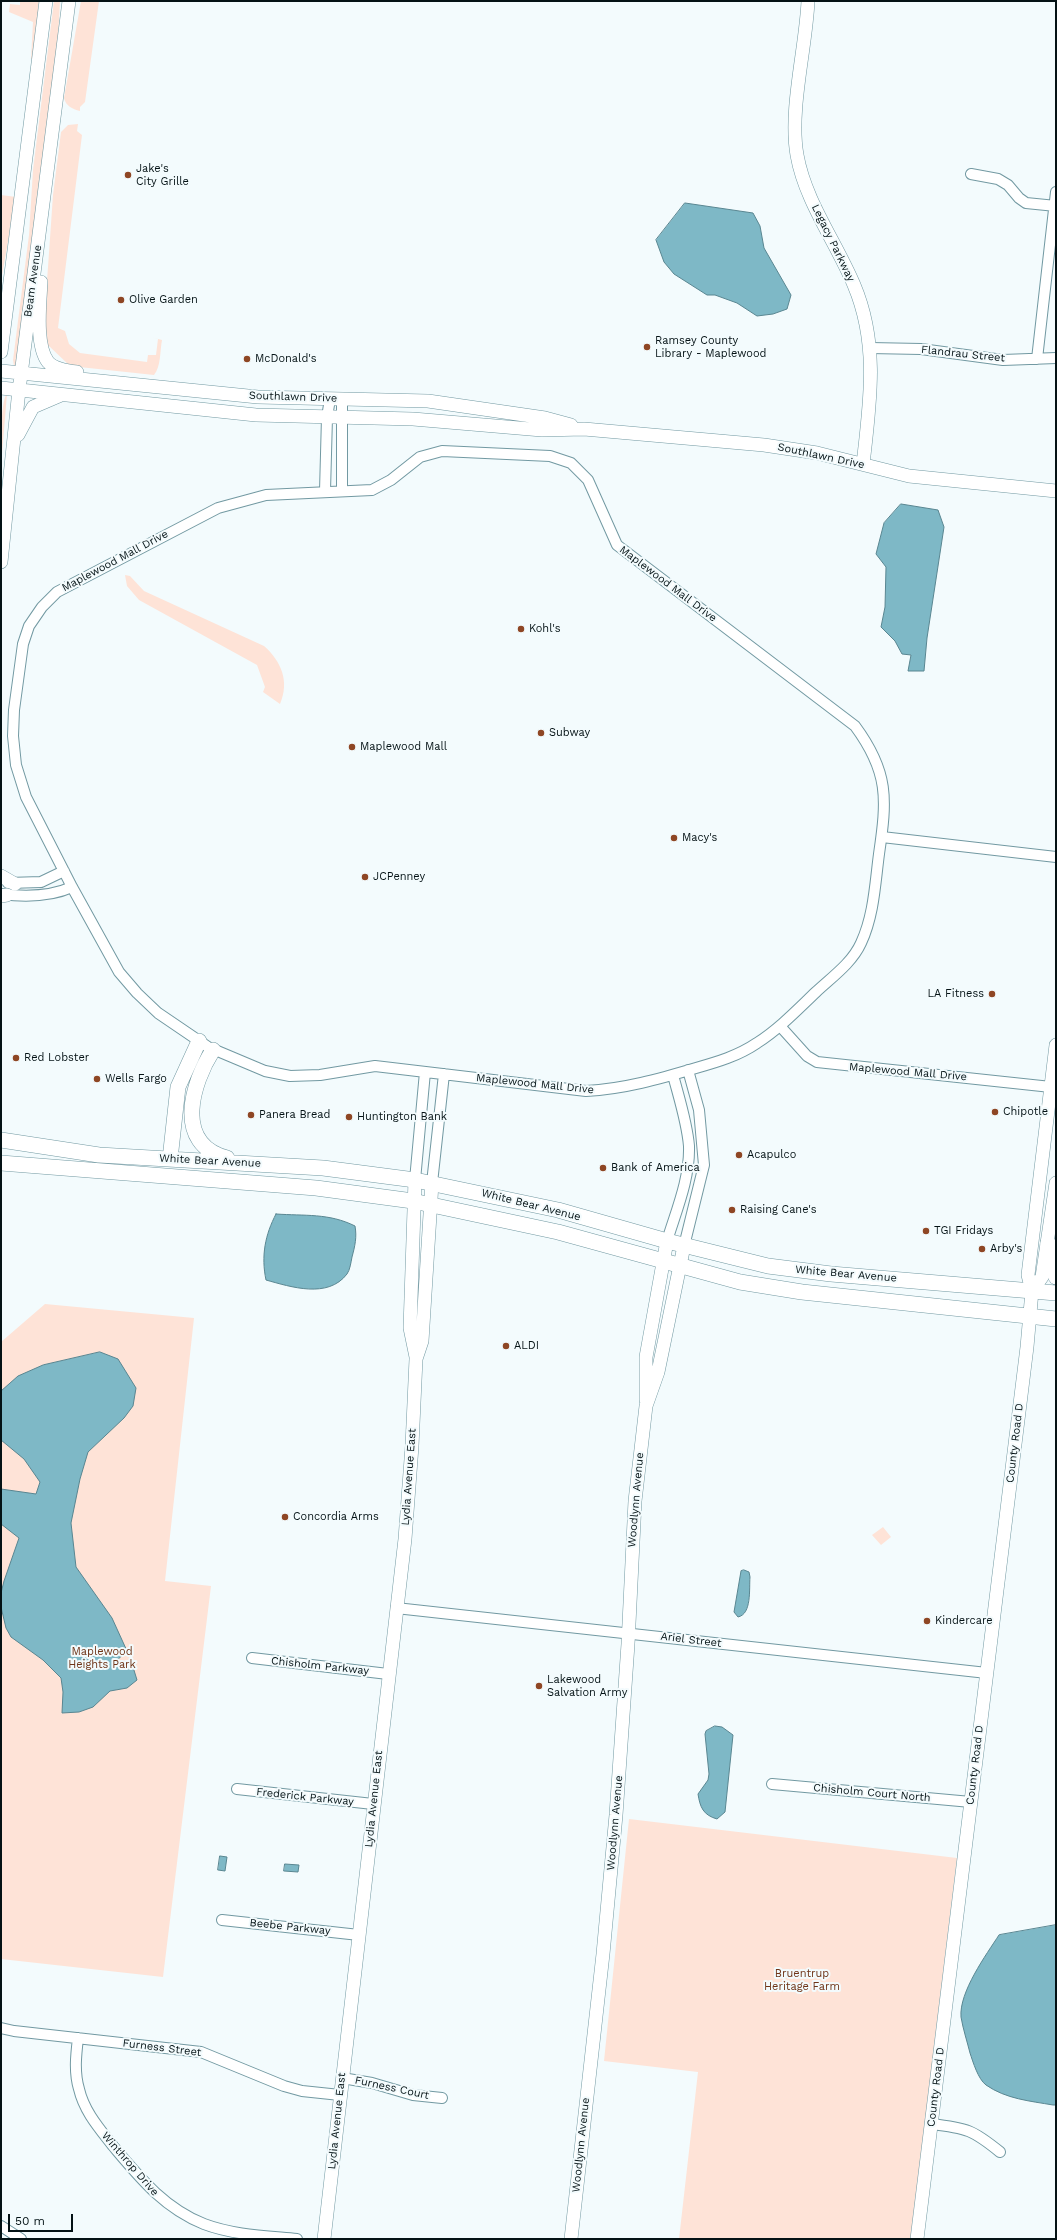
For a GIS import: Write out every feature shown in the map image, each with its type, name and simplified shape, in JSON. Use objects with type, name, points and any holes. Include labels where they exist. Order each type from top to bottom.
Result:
[{"type":"main road","points":[[170,1159],[178,1087],[199,1041]]},
{"type":"main road","points":[[213,1050],[204,1065],[194,1095],[192,1119],[194,1131],[200,1141],[216,1155],[245,1163]]},
{"type":"main road","name":"White Bear Avenue","points":[[1,1140],[99,1155],[323,1168],[415,1180],[558,1210],[684,1246],[732,1258],[796,1270],[1056,1294]]},
{"type":"main road","name":"White Bear Avenue","points":[[1,1164],[316,1188],[430,1203],[558,1232],[662,1262],[740,1282],[802,1292],[1056,1319]]},
{"type":"main road","points":[[1048,1243],[1050,1264],[1056,1277]]},
{"type":"street","name":"Beam Avenue","points":[[1,352],[46,1]]},
{"type":"street","name":"Beam Avenue","points":[[1,562],[19,390],[41,229],[69,1]]},
{"type":"street","name":"Legacy Parkway","points":[[807,22],[808,1]]},
{"type":"street","name":"Legacy Parkway","points":[[811,1],[795,117],[797,155],[806,185],[858,294],[866,321],[870,348],[871,385],[863,464]]},
{"type":"street","points":[[971,174],[998,179],[1008,185],[1020,200],[1026,203],[1055,206]]},
{"type":"street","points":[[1037,359],[1056,192]]},
{"type":"street","points":[[41,229],[40,344],[44,355],[49,363],[64,370],[121,384]]},
{"type":"street","name":"Flandrau Street","points":[[870,348],[921,349],[1003,360],[1056,358]]},
{"type":"street","name":"Southlawn Drive","points":[[1,371],[258,397],[428,402],[545,418],[584,429]]},
{"type":"street","name":"Southlawn Drive","points":[[1,388],[256,415],[413,419],[542,430],[584,429],[787,447],[909,476],[1056,491]]},
{"type":"street","points":[[14,442],[33,407],[65,394]]},
{"type":"street","points":[[325,491],[326,417],[336,399]]},
{"type":"street","points":[[336,399],[342,417],[342,490]]},
{"type":"street","name":"Maplewood Mall Drive","points":[[442,451],[547,456],[571,463],[588,480],[617,545],[855,726],[869,745],[882,776],[885,793],[882,837],[870,918],[861,944],[850,960],[780,1026],[757,1044],[736,1056],[673,1075],[614,1090],[586,1091],[375,1066],[320,1075],[290,1076],[259,1069],[213,1050],[158,1013],[137,994],[119,972],[64,871],[20,782],[13,736],[15,696],[23,644],[29,626],[42,607],[57,592],[218,508],[266,495],[342,490],[372,490],[391,480],[420,457],[442,451]]},
{"type":"street","points":[[882,837],[1056,857]]},
{"type":"street","points":[[1,882],[15,884],[40,882],[64,871]]},
{"type":"street","points":[[1,876],[15,884]]},
{"type":"street","points":[[3,895],[44,895],[61,892],[72,886]]},
{"type":"street","name":"Maplewood Mall Drive","points":[[780,1026],[807,1056],[817,1062],[1051,1087]]},
{"type":"street","name":"County Road D","points":[[917,2239],[987,1673],[1032,1291],[1028,1275],[1056,1045]]},
{"type":"street","points":[[684,1246],[704,1165],[699,1110],[688,1070]]},
{"type":"street","points":[[415,1180],[425,1072]]},
{"type":"street","points":[[432,1183],[444,1074]]},
{"type":"street","points":[[667,1241],[686,1175],[689,1147],[685,1119],[673,1075]]},
{"type":"street","name":"Lydia Avenue East","points":[[324,2239],[409,1497],[416,1359],[410,1328],[413,1201],[415,1180]]},
{"type":"street","name":"Lydia Avenue East","points":[[416,1359],[422,1341],[432,1183]]},
{"type":"street","name":"County Road D","points":[[1032,1291],[1042,1277],[1056,1183]]},
{"type":"street","name":"Woodlynn Avenue","points":[[571,2239],[610,1878],[621,1753],[632,1527],[646,1406],[644,1369],[662,1262],[667,1241]]},
{"type":"street","name":"Woodlynn Avenue","points":[[646,1406],[658,1372],[684,1246]]},
{"type":"street","name":"Ariel Street","points":[[396,1608],[987,1673]]},
{"type":"street","name":"Chisholm Parkway","points":[[252,1658],[388,1674]]},
{"type":"street","name":"Chisholm Court North","points":[[772,1784],[971,1802]]},
{"type":"street","name":"Frederick Parkway","points":[[237,1789],[373,1804]]},
{"type":"street","name":"Beebe Parkway","points":[[222,1920],[359,1935]]},
{"type":"street","name":"Furness Street","points":[[1,2028],[14,2031],[201,2052],[284,2086],[302,2091],[340,2095]]},
{"type":"street","name":"Winthrop Drive","points":[[78,2038],[76,2072],[82,2100],[94,2122],[147,2186],[174,2208],[205,2224],[247,2234],[297,2239]]},
{"type":"street","name":"Furness Court","points":[[342,2078],[372,2083],[408,2094],[442,2098]]},
{"type":"street","points":[[931,2124],[956,2126],[976,2133],[1000,2152]]},
{"type":"street","points":[[1,2226],[21,2239]]},
{"type":"green space","points":[[20,1],[39,1],[34,59],[31,59],[33,22],[9,12],[10,4],[20,5]]},
{"type":"green space","points":[[54,1],[60,1],[56,79],[17,365],[14,366],[13,360],[29,235],[33,170]]},
{"type":"green space","points":[[81,1],[99,1],[85,102],[80,107],[80,111],[70,107],[64,98]]},
{"type":"green space","points":[[78,124],[77,131],[82,135],[58,328],[65,331],[69,344],[80,353],[147,362],[148,355],[156,355],[158,339],[151,337],[162,340],[158,368],[154,375],[70,366],[49,346],[45,345],[43,339],[53,195],[61,132],[68,125]]},
{"type":"green space","points":[[1,195],[16,197],[1,281]]},
{"type":"green space","points":[[7,394],[1,466],[2,416],[3,406]]},
{"type":"green space","points":[[125,575],[130,576],[144,591],[264,646],[275,658],[284,679],[283,696],[280,704],[263,692],[265,687],[257,665],[139,600],[127,586]]},
{"type":"green space","name":"Maplewood Heights Park","points":[[45,1304],[194,1318],[165,1581],[211,1586],[163,1977],[1,1959],[1,1342]]},
{"type":"green space","points":[[883,1527],[891,1537],[881,1545],[872,1535]]},
{"type":"green space","name":"Bruentrup Heritage Farm","points":[[629,1819],[957,1858],[911,2239],[679,2239],[698,2072],[604,2061]]},
{"type":"water","points":[[685,203],[753,213],[760,226],[764,248],[791,295],[787,309],[773,314],[757,316],[737,303],[715,295],[707,295],[674,274],[664,262],[656,240]]},
{"type":"water","points":[[901,504],[938,510],[944,527],[927,638],[924,671],[908,671],[911,655],[902,654],[895,641],[881,627],[885,607],[886,567],[876,554],[884,523]]},
{"type":"water","points":[[276,1214],[326,1217],[355,1226],[355,1245],[350,1268],[347,1274],[339,1282],[320,1289],[298,1288],[266,1280],[264,1263],[265,1246],[269,1230]]},
{"type":"water","points":[[100,1352],[118,1359],[136,1388],[133,1406],[124,1418],[88,1452],[80,1479],[71,1523],[76,1567],[112,1618],[127,1651],[115,1662],[124,1668],[133,1667],[137,1680],[127,1688],[110,1691],[93,1707],[79,1712],[62,1713],[63,1692],[61,1678],[43,1660],[11,1637],[6,1628],[1,1607],[1,1593],[4,1581],[19,1538],[1,1524],[1,1489],[36,1494],[40,1482],[24,1459],[1,1440],[1,1391],[18,1376],[43,1365]]},
{"type":"water","points":[[744,1570],[749,1572],[750,1577],[749,1600],[746,1611],[738,1617],[734,1612],[741,1571]]},
{"type":"water","points":[[715,1726],[722,1727],[733,1735],[725,1812],[717,1819],[705,1813],[700,1803],[698,1794],[708,1780],[709,1774],[705,1734],[706,1731]]},
{"type":"water","points":[[220,1856],[227,1857],[225,1871],[218,1870]]},
{"type":"water","points":[[285,1864],[299,1865],[298,1872],[284,1871]]},
{"type":"water","points":[[1056,1925],[1056,2105],[1053,2105],[1027,2101],[1010,2096],[994,2090],[986,2085],[978,2075],[970,2053],[961,2017],[964,1996],[974,1974],[999,1935]]},
{"type":"place","name":"Jake's City Grille","points":[[128,175]]},
{"type":"place","name":"Olive Garden","points":[[121,300]]},
{"type":"place","name":"Ramsey County Library - Maplewood","points":[[647,347]]},
{"type":"place","name":"McDonald's","points":[[247,359]]},
{"type":"place","name":"Kohl's","points":[[521,629]]},
{"type":"place","name":"Subway","points":[[541,733]]},
{"type":"place","name":"Maplewood Mall","points":[[352,747]]},
{"type":"place","name":"Macy's","points":[[674,838]]},
{"type":"place","name":"JCPenney","points":[[365,877]]},
{"type":"place","name":"LA Fitness","points":[[992,994]]},
{"type":"place","name":"Red Lobster","points":[[16,1058]]},
{"type":"place","name":"Wells Fargo","points":[[97,1079]]},
{"type":"place","name":"Chipotle","points":[[995,1112]]},
{"type":"place","name":"Panera Bread","points":[[251,1115]]},
{"type":"place","name":"Huntington Bank","points":[[349,1117]]},
{"type":"place","name":"Acapulco","points":[[739,1155]]},
{"type":"place","name":"Bank of America","points":[[603,1168]]},
{"type":"place","name":"Raising Cane's","points":[[732,1210]]},
{"type":"place","name":"TGI Fridays","points":[[926,1231]]},
{"type":"place","name":"Arby's","points":[[982,1249]]},
{"type":"place","name":"ALDI","points":[[506,1346]]},
{"type":"place","name":"Concordia Arms","points":[[285,1517]]},
{"type":"place","name":"Kindercare","points":[[927,1621]]},
{"type":"place","name":"Lakewood Salvation Army","points":[[539,1686]]}]
